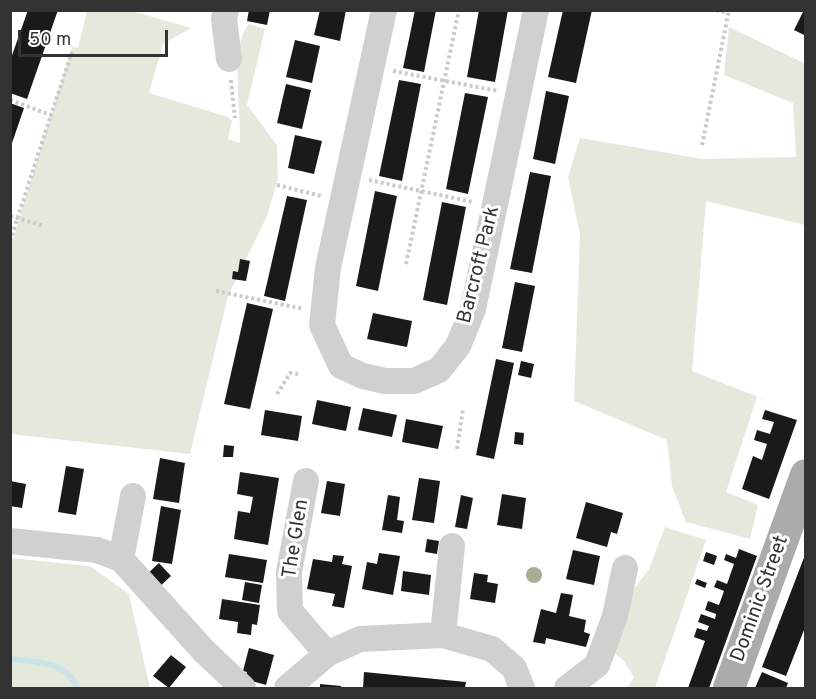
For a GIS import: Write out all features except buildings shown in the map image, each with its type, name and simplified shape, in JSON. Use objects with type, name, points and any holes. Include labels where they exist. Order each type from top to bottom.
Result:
[{"type":"main road","name":"Dominic Street","points":[[729,688],[806,475]]},
{"type":"street","points":[[226,10],[229,58]]},
{"type":"street","name":"Barcroft Park","points":[[384,10],[328,268],[322,325],[341,366],[374,379],[414,381],[439,370],[458,346],[473,309],[536,10]]},
{"type":"street","name":"The Glen","points":[[306,481],[289,572],[290,611],[327,654]]},
{"type":"street","points":[[121,559],[133,496]]},
{"type":"street","points":[[10,541],[97,550],[121,559],[203,650],[243,688]]},
{"type":"street","points":[[443,635],[452,546]]},
{"type":"street","points":[[567,688],[597,665],[615,616],[625,568]]},
{"type":"street","points":[[287,688],[327,654],[360,639],[443,635],[492,650],[514,668],[522,688]]},
{"type":"path","points":[[406,264],[459,10]]},
{"type":"path","points":[[702,145],[729,12],[716,10]]},
{"type":"path","points":[[10,241],[72,52]]},
{"type":"path","points":[[229,58],[235,118]]},
{"type":"path","points":[[371,67],[518,95]]},
{"type":"path","points":[[10,100],[51,115]]},
{"type":"path","points":[[348,176],[495,207]]},
{"type":"path","points":[[277,185],[326,197]]},
{"type":"path","points":[[10,216],[44,226]]},
{"type":"path","points":[[216,291],[305,310]]},
{"type":"path","points":[[277,394],[290,373],[298,374]]},
{"type":"path","points":[[457,449],[463,409]]},
{"type":"shaded area","points":[[87,11],[132,11],[191,28],[163,44],[149,93],[228,117],[232,121],[228,139],[240,143],[239,48],[249,24],[265,29],[247,105],[277,145],[278,179],[267,216],[228,296],[190,454],[11,434],[11,245],[72,47],[78,48]]},
{"type":"shaded area","points":[[729,27],[806,64],[805,225],[706,201],[692,371],[799,413],[757,397],[726,492],[758,505],[750,539],[686,522],[672,486],[667,440],[574,401],[580,234],[568,177],[580,138],[703,159],[796,157],[793,103],[724,75]]},
{"type":"shaded area","points":[[665,527],[706,540],[655,688],[627,688],[634,677],[623,660],[613,652],[634,589],[649,569]]},
{"type":"shaded area","points":[[11,558],[90,566],[129,594],[150,688],[11,688]]},
{"type":"waterway","points":[[10,659],[50,664],[67,673],[77,688]]}]
